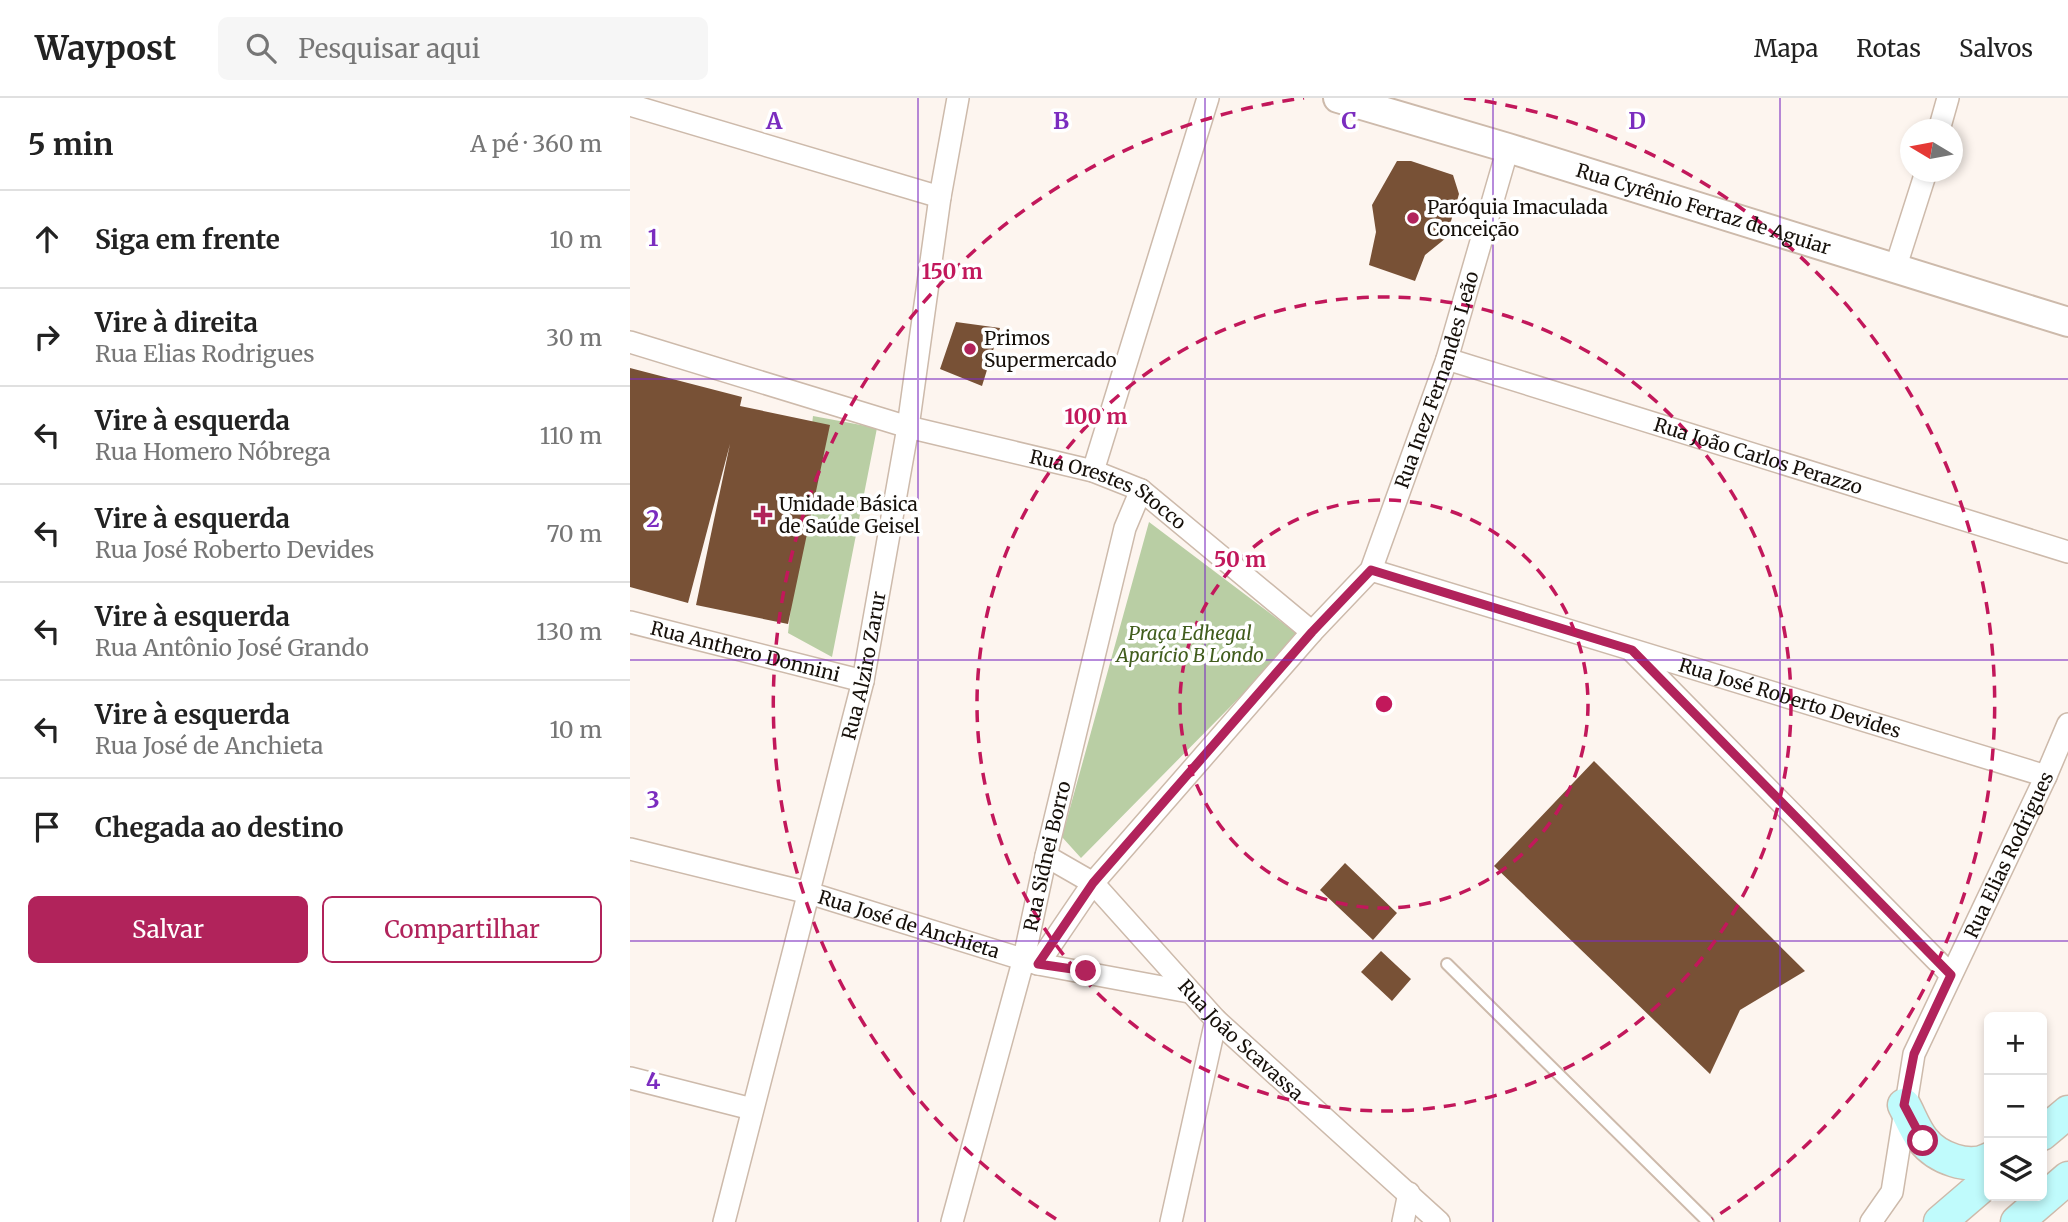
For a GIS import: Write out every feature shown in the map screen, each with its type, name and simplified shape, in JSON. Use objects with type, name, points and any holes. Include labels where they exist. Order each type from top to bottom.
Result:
[{"type":"main road","points":[[1904,1105],[1923,1141],[1952,1161],[1984,1162]]},
{"type":"main road","points":[[2017,1222],[2068,1178]]},
{"type":"main road","points":[[1940,1222],[1984,1184]]},
{"type":"street","name":"Rua Alziro Zarur","points":[[723,1222],[863,681],[908,427],[940,197],[958,98]]},
{"type":"street","points":[[1093,471],[1208,98]]},
{"type":"street","name":"Rua Cyrênio Ferraz de Aguiar","points":[[1338,98],[2068,322]]},
{"type":"street","points":[[1942,119],[1948,98]]},
{"type":"street","points":[[630,105],[940,197]]},
{"type":"street","name":"Rua Inez Fernandes Leão","points":[[1371,570],[1447,359],[1508,148]]},
{"type":"street","points":[[1895,270],[1923,182]]},
{"type":"street","name":"Rua Orestes Stocco","points":[[630,342],[908,427],[1093,471],[1141,490],[1312,632]]},
{"type":"street","name":"Rua João Carlos Perazzo","points":[[1447,359],[2068,552]]},
{"type":"street","name":"Rua Sidnei Borro","points":[[952,1222],[1031,961],[1046,856],[1125,528],[1141,490]]},
{"type":"street","points":[[1031,961],[1093,883],[1312,632],[1371,570]]},
{"type":"street","name":"Rua José Roberto Devides","points":[[1371,570],[2046,776]]},
{"type":"street","name":"Rua Anthero Donnini","points":[[630,622],[863,681]]},
{"type":"street","points":[[1632,650],[1951,975]]},
{"type":"street","name":"Rua Elias Rodrigues","points":[[1871,1222],[1892,1192],[1914,1054],[2046,776],[2068,723]]},
{"type":"street","name":"Rua José de Anchieta","points":[[630,849],[809,893],[1031,961],[1189,992]]},
{"type":"street","name":"Rua João Scavassa","points":[[1046,856],[1093,883],[1216,1020],[1439,1222]]},
{"type":"street","points":[[1171,1222],[1216,1020]]},
{"type":"street","points":[[630,1078],[752,1109]]},
{"type":"street","points":[[1403,1222],[1409,1193]]},
{"type":"lane","points":[[1447,964],[1708,1222]]},
{"type":"green space","points":[[813,416],[877,428],[832,657],[788,633]]},
{"type":"green space","name":"Praça Edhegal Aparício B Londo","points":[[1149,522],[1300,636],[1081,858],[1062,837]]},
{"type":"building","name":"Paróquia Imaculada Conceição","points":[[1397,161],[1411,161],[1453,175],[1459,194],[1446,238],[1425,255],[1415,281],[1369,265],[1376,232],[1372,205]]},
{"type":"building","name":"Primos Supermercado","points":[[956,322],[1000,328],[982,386],[940,369]]},
{"type":"building","points":[[630,368],[742,397],[740,406],[830,425],[788,624],[696,605],[730,444],[688,603],[630,587]]},
{"type":"building","points":[[1594,761],[1805,971],[1740,1010],[1710,1074],[1494,866]]},
{"type":"building","points":[[1345,863],[1397,913],[1373,940],[1320,890]]},
{"type":"building","points":[[1381,951],[1411,979],[1392,1001],[1361,972]]},
{"type":"place","name":"Paróquia Imaculada Conceição","points":[[1413,218]]},
{"type":"place","name":"Primos Supermercado","points":[[970,349]]},
{"type":"place","name":"Unidade Básica de Saúde Geisel","points":[[763,515]]},
{"type":"route","points":[[1086,971],[1038,964],[1093,883],[1312,632],[1371,570],[1632,650],[1951,975],[1914,1054],[1904,1105],[1923,1141]]}]
